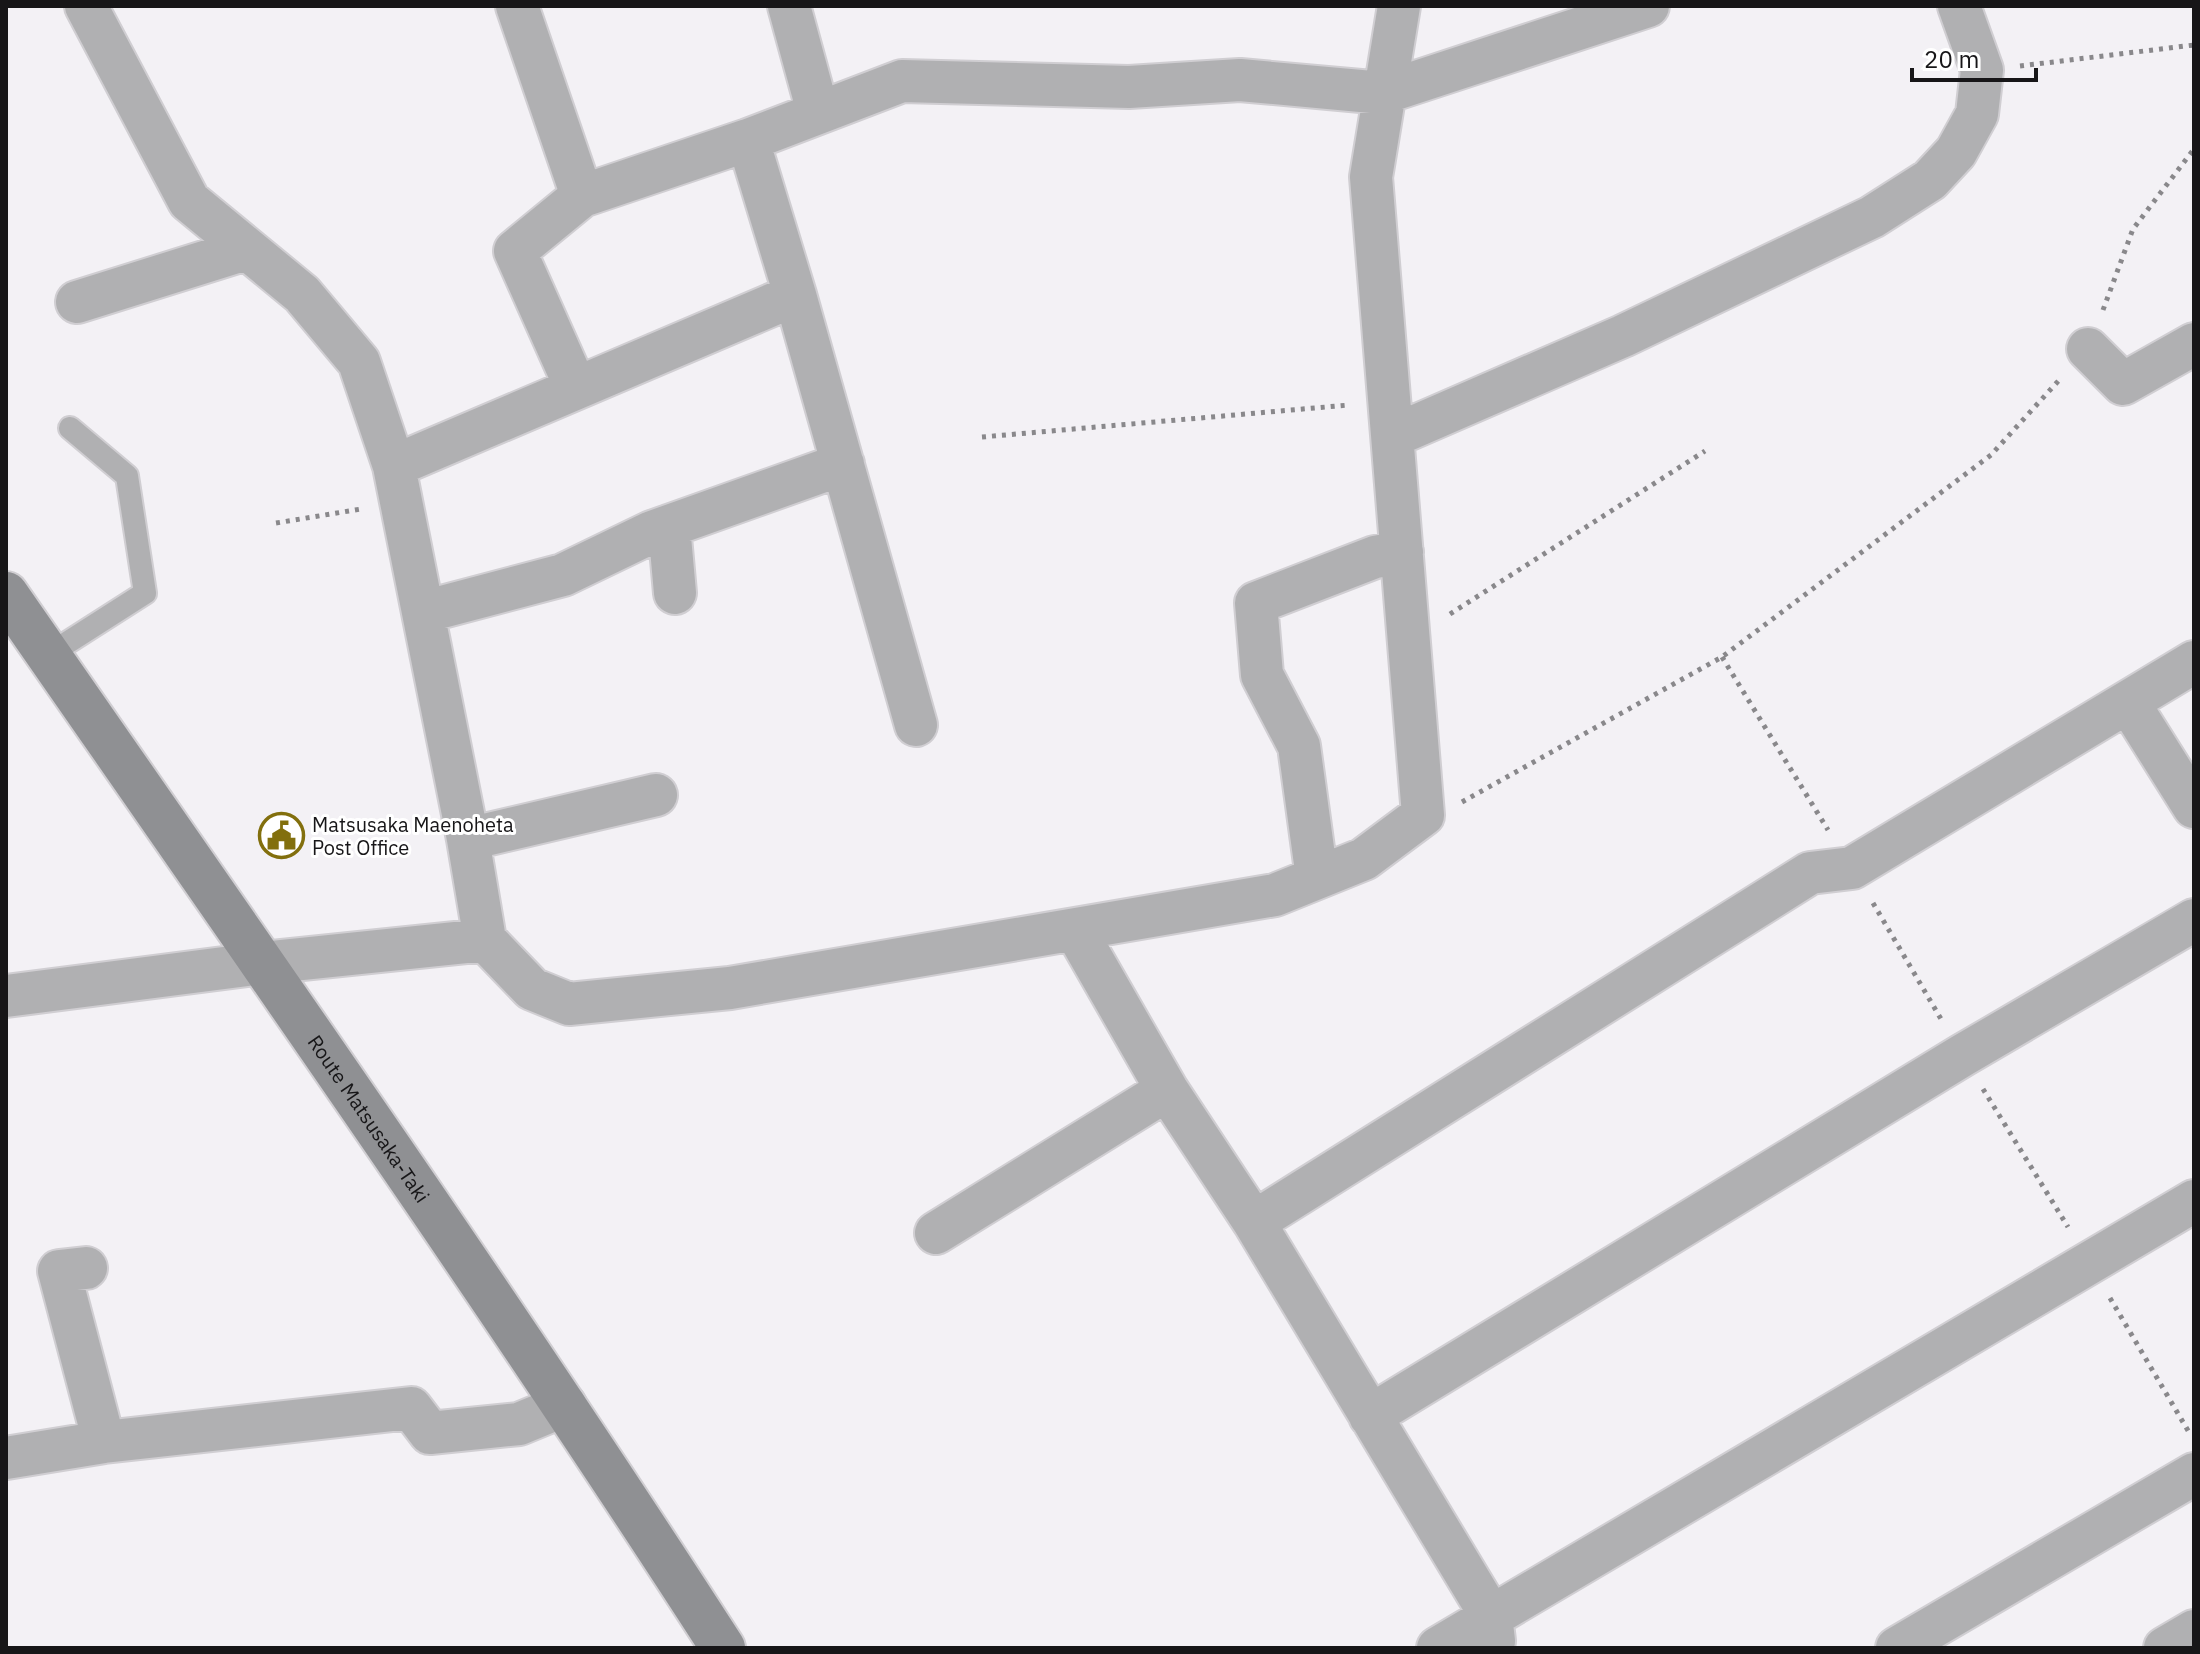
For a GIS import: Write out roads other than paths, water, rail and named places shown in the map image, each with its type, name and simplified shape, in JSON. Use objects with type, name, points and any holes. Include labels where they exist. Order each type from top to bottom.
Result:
[{"type":"main road","name":"Route Matsusaka-Taki","points":[[6,594],[565,1405],[723,1648]]},
{"type":"street","points":[[86,6],[189,201],[302,294],[359,362],[398,484],[485,940],[532,989],[569,1004],[730,988],[1275,895],[1364,859],[1423,815],[1371,177],[1399,6]]},
{"type":"street","points":[[517,6],[582,196]]},
{"type":"street","points":[[789,6],[818,112]]},
{"type":"street","points":[[576,388],[515,251],[582,196],[748,140],[902,81],[1129,87],[1240,80],[1383,93],[1648,6]]},
{"type":"street","points":[[1392,418],[1623,336],[1872,217],[1930,180],[1956,152],[1977,114],[1982,70],[1959,6]]},
{"type":"street","points":[[748,140],[916,725]]},
{"type":"street","points":[[77,302],[246,249]]},
{"type":"street","points":[[398,484],[576,388],[795,295]]},
{"type":"street","points":[[2088,349],[2123,384],[2194,344]]},
{"type":"street","points":[[423,612],[563,575],[652,532],[843,464]]},
{"type":"street","points":[[669,526],[675,593]]},
{"type":"street","points":[[1317,878],[1299,746],[1262,675],[1256,603],[1375,557],[1402,552]]},
{"type":"street","points":[[1254,1222],[1810,873],[1852,868],[2194,662]]},
{"type":"street","points":[[2128,702],[2194,807]]},
{"type":"street","points":[[468,839],[656,795]]},
{"type":"street","points":[[1370,1416],[1963,1055],[2194,920]]},
{"type":"street","points":[[1076,931],[1167,1090],[1254,1222],[1370,1416],[1493,1632]]},
{"type":"street","points":[[6,996],[263,963],[485,940]]},
{"type":"street","points":[[936,1233],[1167,1090]]},
{"type":"street","points":[[1438,1648],[1493,1632],[2194,1201]]},
{"type":"street","points":[[86,1268],[59,1271],[104,1442]]},
{"type":"street","points":[[6,1458],[104,1442],[411,1408],[430,1433],[519,1424],[565,1405]]},
{"type":"street","points":[[1897,1648],[2194,1474]]},
{"type":"street","points":[[2165,1648],[2194,1631]]},
{"type":"lane","points":[[48,655],[145,593],[127,476],[70,428]]},
{"type":"place","name":"Matsusaka Maenoheta Post Office","points":[[281,836]]}]
